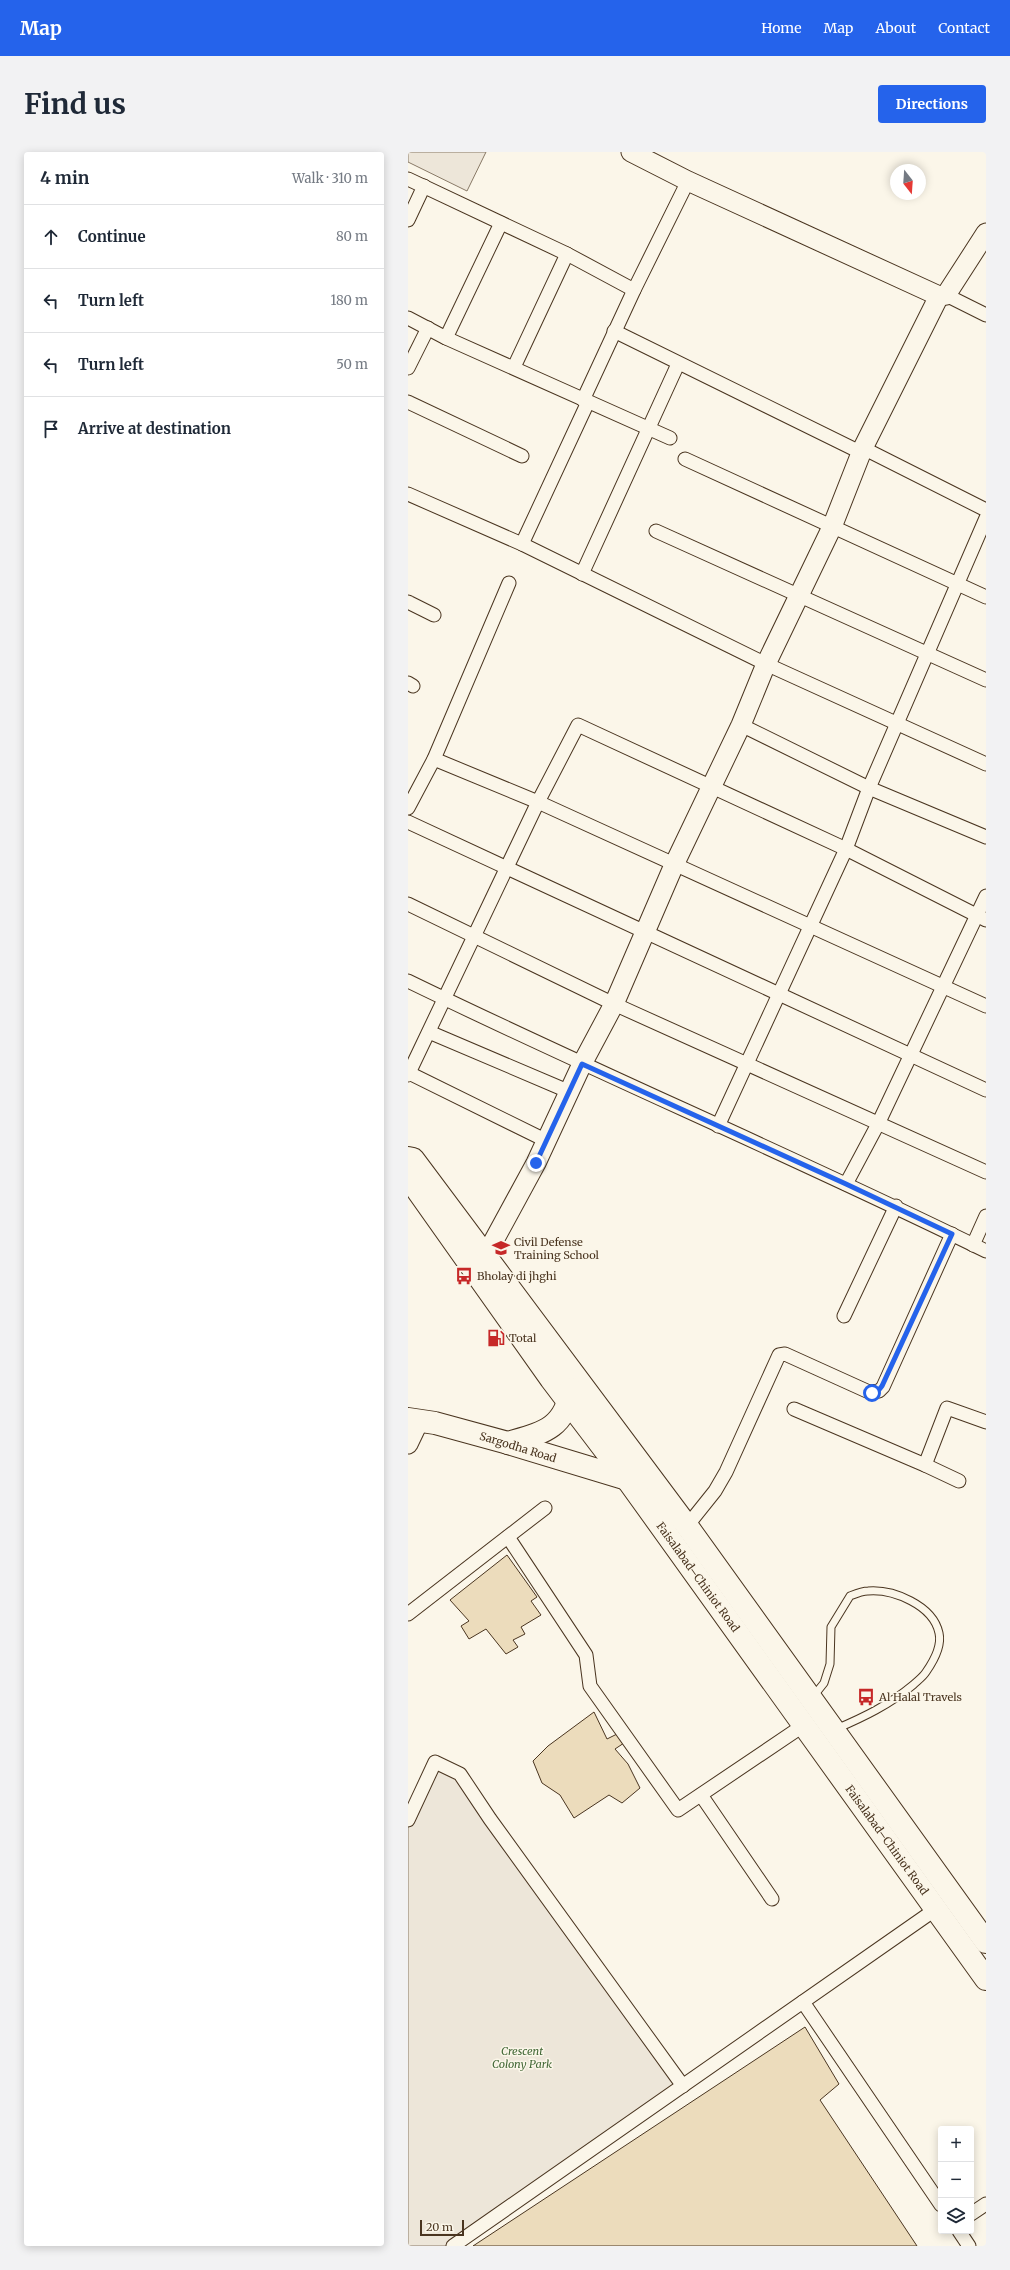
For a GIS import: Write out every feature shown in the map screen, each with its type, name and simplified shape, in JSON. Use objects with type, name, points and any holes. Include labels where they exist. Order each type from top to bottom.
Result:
[{"type":"highway","name":"Faisalabad–Chiniot Road","points":[[410,1165],[486,1255],[687,1526],[812,1698],[821,1733],[936,1910],[986,1979]]},
{"type":"highway","name":"Faisalabad–Chiniot Road","points":[[410,1165],[569,1402],[821,1733],[986,1942]]},
{"type":"highway","points":[[508,1443],[550,1428],[563,1415],[569,1402],[573,1372]]},
{"type":"highway","name":"Sargodha Road","points":[[413,1420],[436,1423],[627,1479]]},
{"type":"street","points":[[631,152],[688,181],[986,315]]},
{"type":"street","points":[[408,179],[566,254],[634,290]]},
{"type":"street","points":[[522,544],[586,401],[614,331],[688,181]]},
{"type":"street","points":[[408,220],[424,186]]},
{"type":"street","points":[[446,338],[501,223]]},
{"type":"street","points":[[486,1255],[546,1142],[582,1064],[614,1004],[674,865],[712,788],[741,725],[766,664],[832,526],[862,450],[943,295],[986,233]]},
{"type":"street","points":[[514,367],[566,254]]},
{"type":"street","points":[[408,318],[446,338],[514,367],[670,438]]},
{"type":"street","points":[[408,368],[428,328]]},
{"type":"street","points":[[614,331],[678,364],[986,510]]},
{"type":"street","points":[[582,574],[678,364]]},
{"type":"street","points":[[408,402],[522,456]]},
{"type":"street","points":[[685,459],[986,597]]},
{"type":"street","points":[[408,494],[522,544],[766,664],[897,722],[986,764]]},
{"type":"street","points":[[718,1126],[777,995],[846,849],[869,788],[959,584],[986,518]]},
{"type":"street","points":[[656,531],[986,680]]},
{"type":"street","points":[[408,808],[434,759],[509,583]]},
{"type":"street","points":[[408,602],[434,615]]},
{"type":"street","points":[[546,1142],[408,1074],[508,869],[538,802],[578,725],[846,849],[981,918]]},
{"type":"street","points":[[741,725],[869,788],[986,837]]},
{"type":"street","points":[[434,759],[538,802],[809,927],[943,985],[986,1006]]},
{"type":"street","points":[[408,822],[777,995],[986,1090]]},
{"type":"street","points":[[846,1184],[878,1124],[943,985],[981,918],[986,896]]},
{"type":"street","points":[[408,904],[614,1004],[986,1172]]},
{"type":"street","points":[[408,980],[582,1064],[896,1206],[986,1251]]},
{"type":"street","points":[[429,1032],[570,1092]]},
{"type":"street","points":[[844,1316],[896,1206]]},
{"type":"street","points":[[973,1245],[986,1216]]},
{"type":"street","points":[[687,1526],[715,1491],[726,1472],[779,1355],[785,1354],[869,1392],[878,1391],[882,1386],[952,1234]]},
{"type":"street","points":[[925,1465],[948,1408],[986,1422]]},
{"type":"street","points":[[794,1409],[959,1481]]},
{"type":"street","points":[[408,1444],[413,1420]]},
{"type":"street","points":[[408,1614],[545,1508]]},
{"type":"street","points":[[508,1537],[586,1655],[590,1686],[678,1810],[682,1809],[701,1795],[821,1733]]},
{"type":"street","points":[[408,1820],[435,1762],[460,1774],[490,1819],[683,2086]]},
{"type":"street","points":[[701,1795],[772,1899]]},
{"type":"street","points":[[453,2246],[936,1910]]},
{"type":"street","points":[[803,2002],[938,2201]]},
{"type":"street","points":[[974,2212],[986,2204]]},
{"type":"street","points":[[961,2234],[969,2246]]},
{"type":"lane","points":[[812,1698],[824,1683],[830,1664],[831,1627],[850,1596],[867,1591],[886,1592],[910,1600],[931,1616],[939,1633],[938,1650],[925,1674],[899,1697],[878,1711],[821,1733]]},
{"type":"green space","points":[[408,152],[486,152],[467,191],[408,162]]},
{"type":"green space","name":"Crescent Colony Park","points":[[435,1763],[460,1774],[683,2086],[453,2246],[408,2246],[408,1821]]},
{"type":"building","points":[[507,1555],[537,1597],[531,1601],[541,1615],[521,1627],[525,1634],[513,1640],[518,1647],[506,1654],[486,1629],[469,1639],[461,1626],[469,1621],[450,1600]]},
{"type":"building","points":[[594,1712],[607,1739],[617,1734],[624,1743],[615,1749],[628,1764],[640,1788],[622,1803],[609,1795],[574,1818],[560,1795],[542,1783],[533,1761],[548,1746]]},
{"type":"building","points":[[805,2027],[839,2084],[820,2100],[917,2246],[473,2246]]},
{"type":"place","name":"Civil Defense Training School","points":[[501,1248]]},
{"type":"place","name":"Bholay di jhghi","points":[[464,1276]]},
{"type":"place","name":"Total","points":[[496,1338]]},
{"type":"place","name":"Al Halal Travels","points":[[866,1697]]},
{"type":"route","points":[[536,1163],[582,1064],[896,1206],[952,1234],[882,1386],[878,1391],[872,1393]]}]
